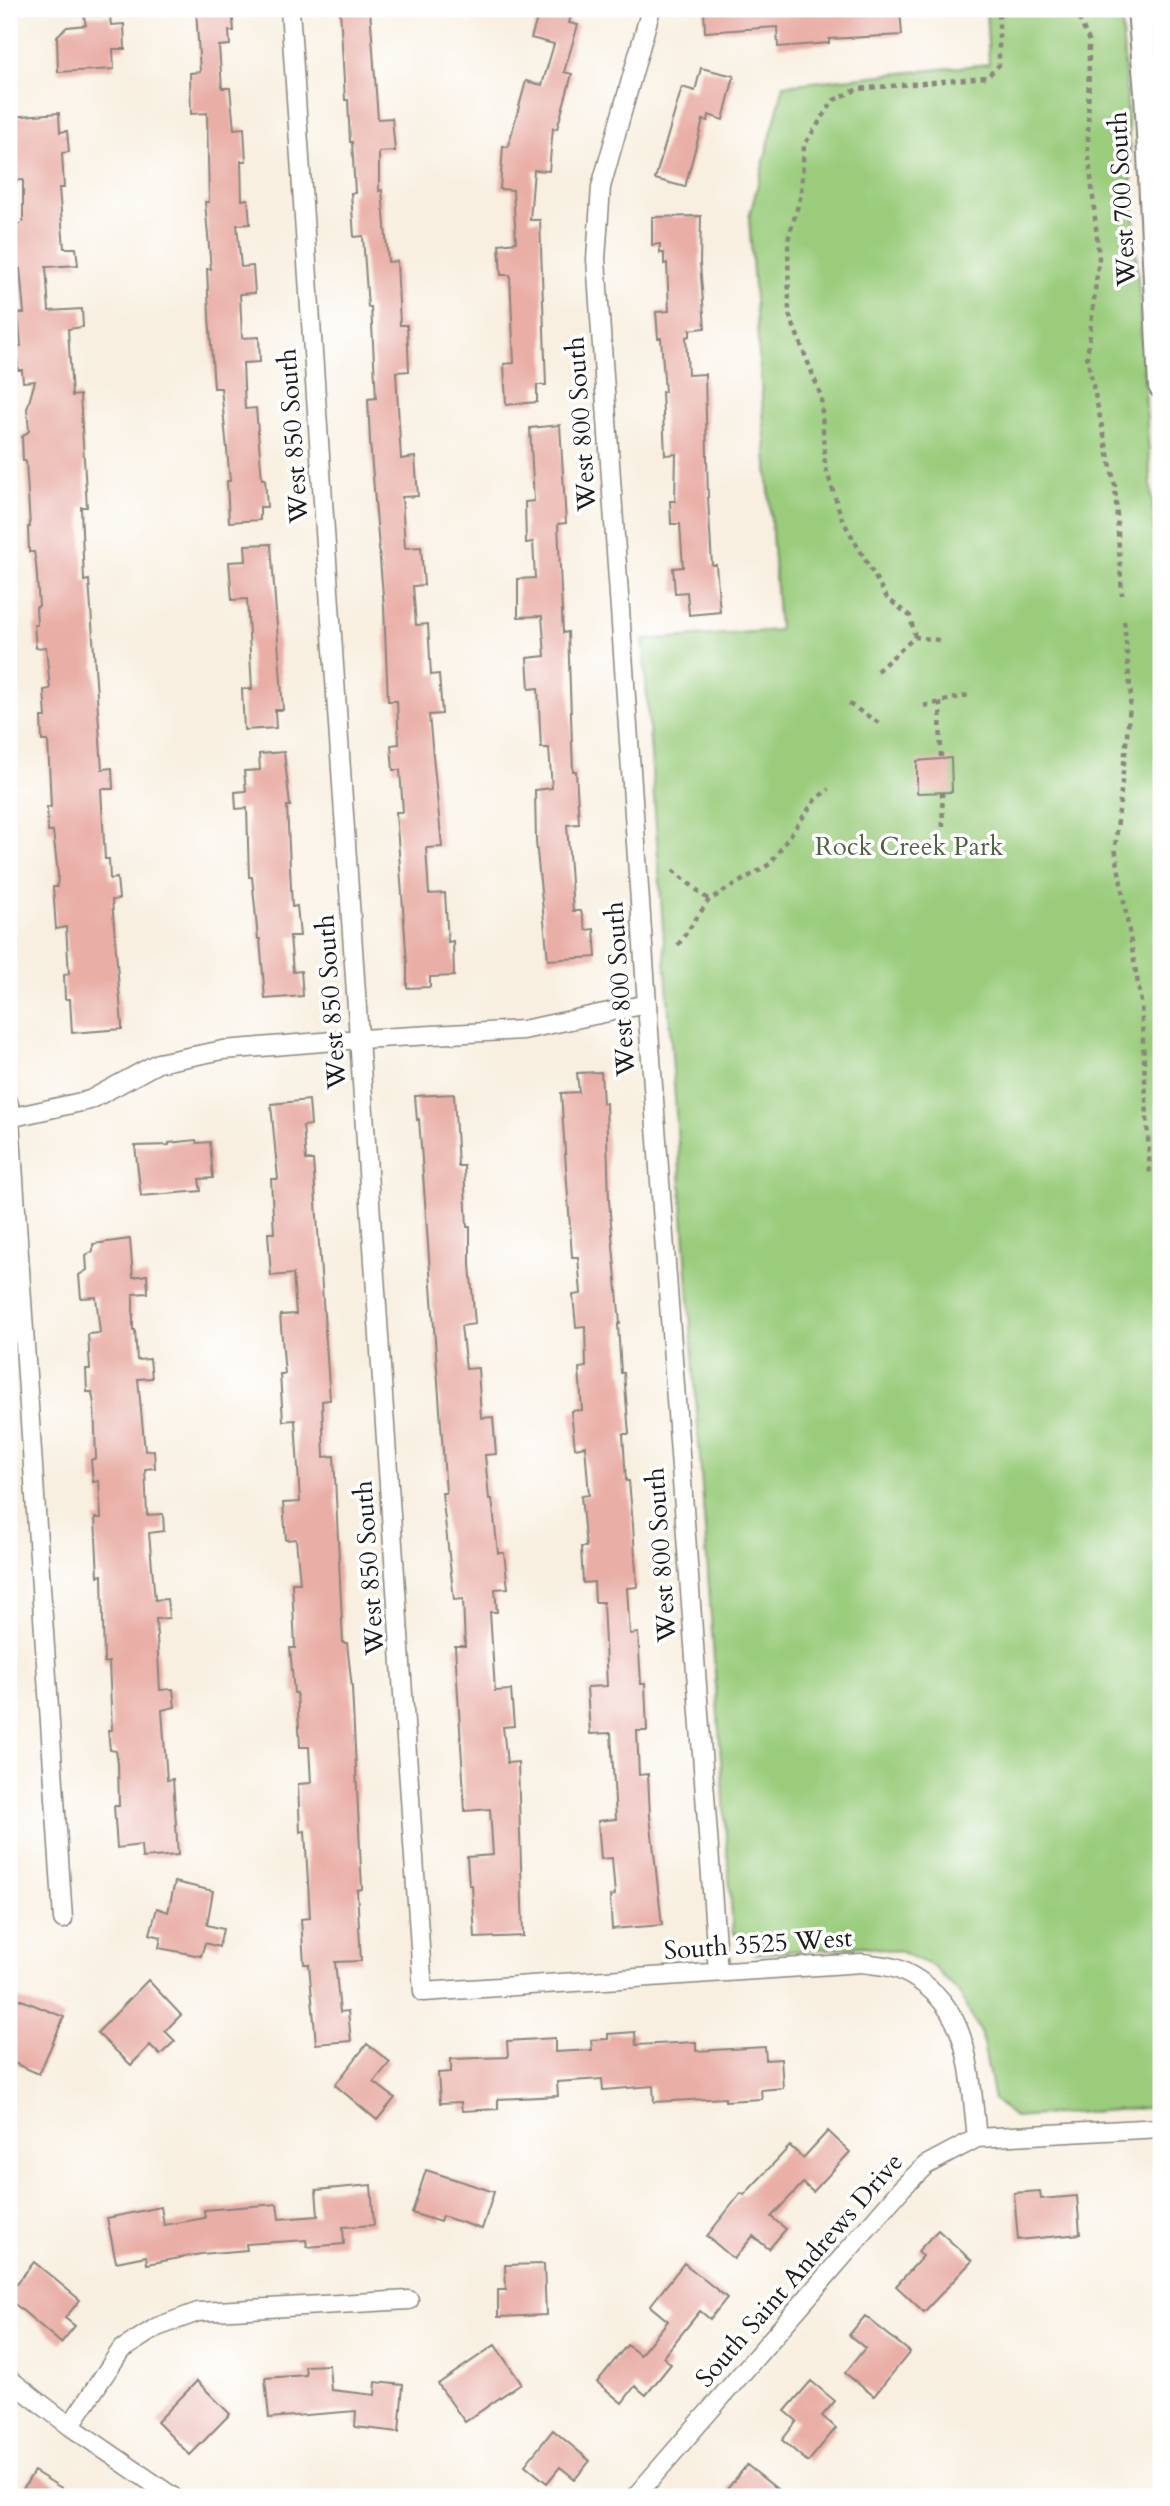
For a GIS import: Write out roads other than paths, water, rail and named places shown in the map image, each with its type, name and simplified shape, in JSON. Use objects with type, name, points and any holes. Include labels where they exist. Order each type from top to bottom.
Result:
[{"type":"street","name":"West 850 South","points":[[290,9],[422,1992]]},
{"type":"street","name":"West 800 South","points":[[651,9],[601,187],[596,258],[718,1972]]},
{"type":"street","name":"West 700 South","points":[[1140,9],[1147,93],[1161,386]]},
{"type":"street","points":[[9,1118],[90,1100],[158,1063],[223,1050],[523,1030],[648,1004]]},
{"type":"street","points":[[9,1104],[63,1919]]},
{"type":"street","name":"South 3525 West","points":[[422,1992],[862,1963],[897,1969],[930,1986],[951,2012],[966,2052],[977,2138]]},
{"type":"street","name":"South Saint Andrews Drive","points":[[635,2497],[902,2188],[926,2165],[977,2138],[1161,2128]]},
{"type":"street","points":[[69,2426],[121,2350],[157,2327],[198,2312],[409,2300]]},
{"type":"street","points":[[9,2379],[69,2426],[173,2497]]},
{"type":"park label","name":"Rock Creek Park","points":[[909,846]]}]
